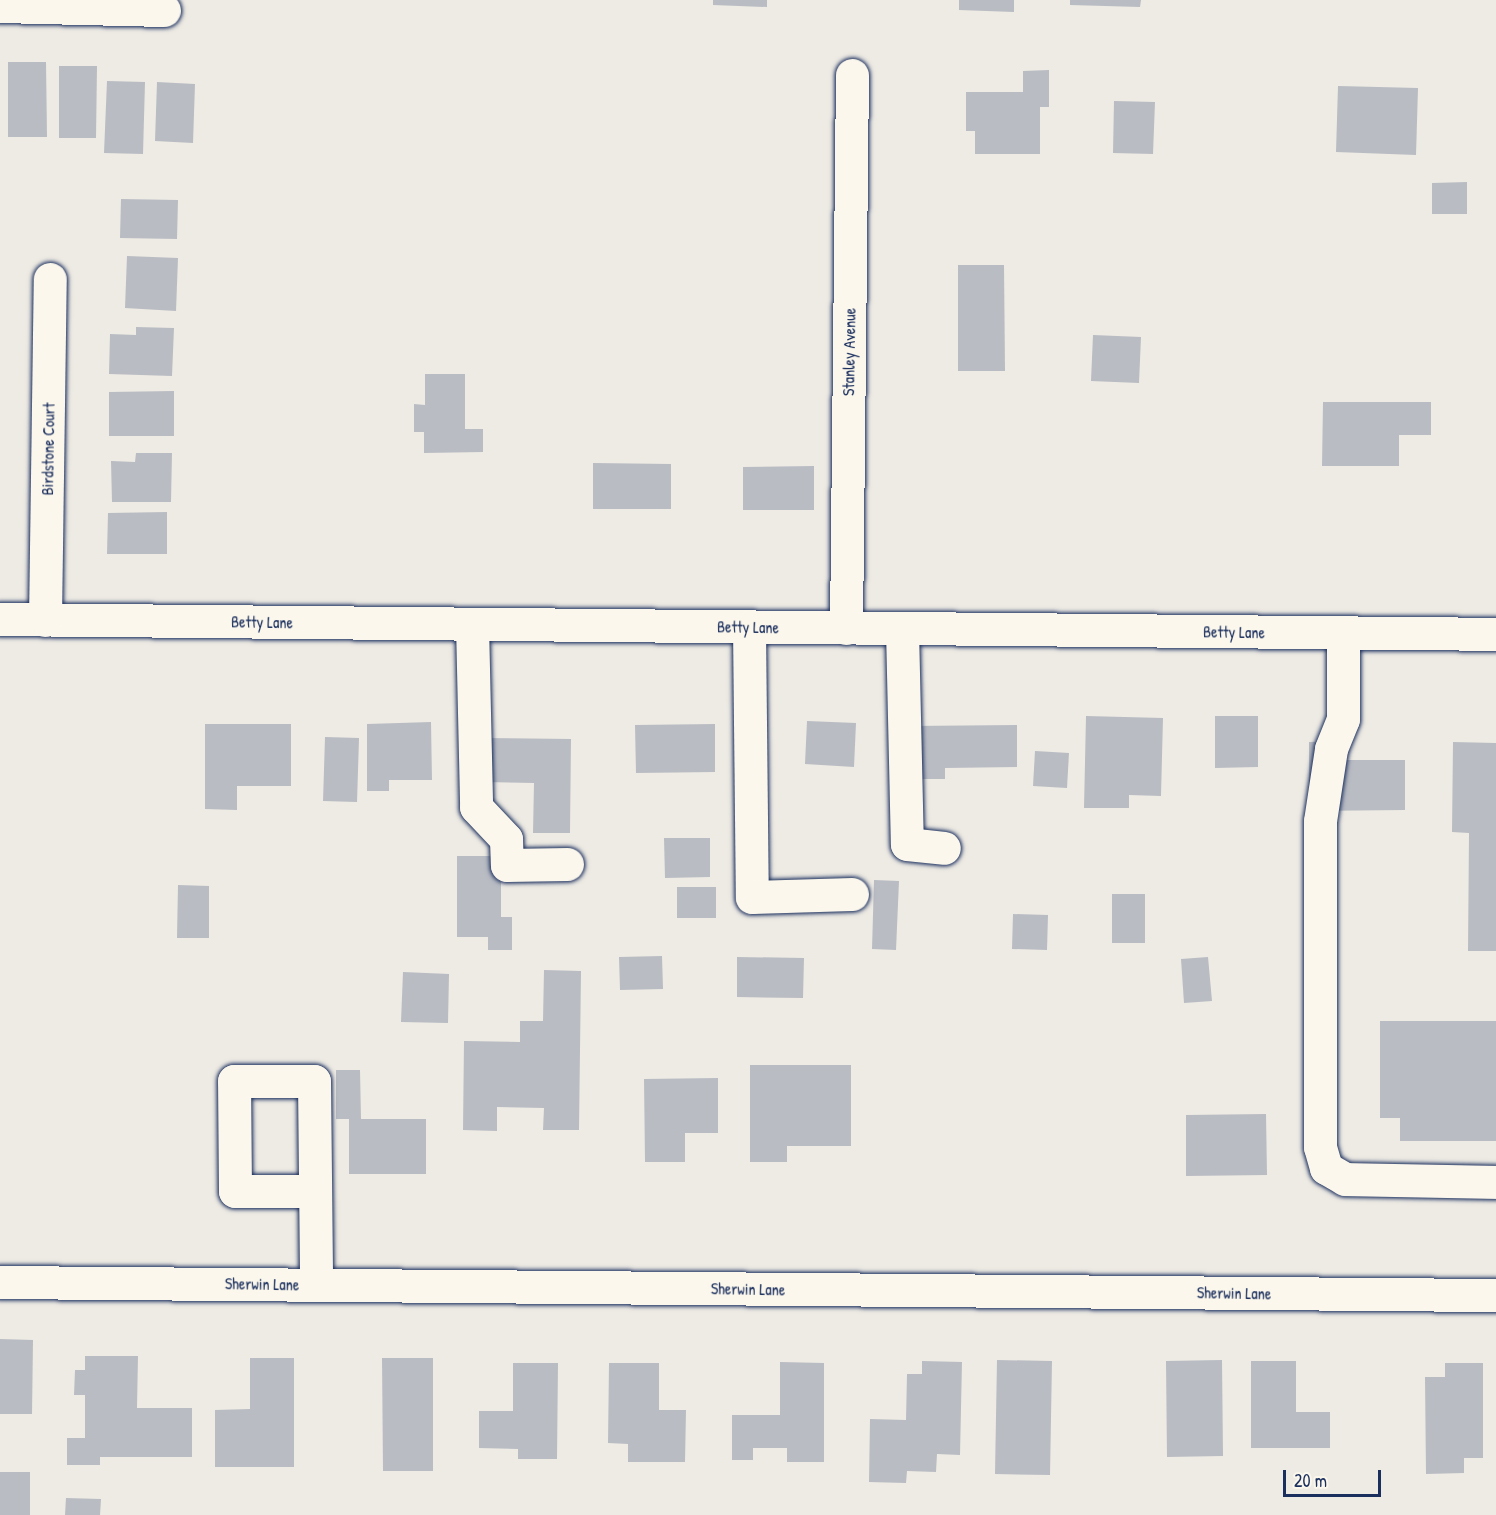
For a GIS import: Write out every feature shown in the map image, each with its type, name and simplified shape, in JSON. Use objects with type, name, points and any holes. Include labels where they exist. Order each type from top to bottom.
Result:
[{"type":"street","points":[[0,6],[164,10]]},
{"type":"street","name":"Stanley Avenue","points":[[846,628],[852,75]]},
{"type":"street","name":"Birdstone Court","points":[[45,620],[50,279]]},
{"type":"street","name":"Betty Lane","points":[[0,619],[1496,634]]},
{"type":"street","points":[[472,624],[476,807],[506,839],[507,864],[567,864]]},
{"type":"street","points":[[749,627],[752,897],[852,894]]},
{"type":"street","points":[[902,629],[907,844],[944,848]]},
{"type":"street","points":[[1343,633],[1343,719],[1331,749],[1320,820],[1320,1147],[1326,1168],[1345,1179],[1496,1182]]},
{"type":"street","points":[[315,1191],[316,1285]]},
{"type":"street","name":"Sherwin Lane","points":[[0,1282],[1496,1295]]},
{"type":"building","points":[[713,0],[767,0],[767,7],[713,5]]},
{"type":"building","points":[[959,0],[1014,0],[1014,12],[959,10]]},
{"type":"building","points":[[1070,0],[1141,0],[1140,7],[1070,5]]},
{"type":"building","points":[[8,62],[46,62],[47,137],[8,137]]},
{"type":"building","points":[[59,66],[97,66],[96,138],[59,138]]},
{"type":"building","points":[[1049,70],[1049,107],[1040,107],[1040,154],[975,154],[975,131],[966,131],[966,92],[1023,92],[1023,71]]},
{"type":"building","points":[[107,81],[145,82],[143,154],[104,153]]},
{"type":"building","points":[[157,82],[195,84],[193,143],[155,141]]},
{"type":"building","points":[[1338,86],[1418,88],[1416,155],[1336,152]]},
{"type":"building","points":[[1114,101],[1155,102],[1153,154],[1113,153]]},
{"type":"building","points":[[1467,182],[1467,214],[1432,214],[1432,183]]},
{"type":"building","points":[[121,199],[178,200],[177,239],[120,238]]},
{"type":"building","points":[[127,256],[178,258],[176,311],[125,308]]},
{"type":"building","points":[[958,265],[1004,265],[1005,371],[958,371]]},
{"type":"building","points":[[136,327],[174,328],[172,376],[109,374],[110,334],[136,335]]},
{"type":"building","points":[[1093,335],[1141,337],[1139,383],[1091,381]]},
{"type":"building","points":[[425,374],[465,374],[465,429],[483,429],[483,452],[424,453],[424,432],[414,432],[414,404],[425,405]]},
{"type":"building","points":[[174,391],[174,436],[109,436],[109,392]]},
{"type":"building","points":[[1323,402],[1431,402],[1431,435],[1399,435],[1399,466],[1322,466]]},
{"type":"building","points":[[136,453],[172,453],[171,502],[112,502],[111,461],[135,462]]},
{"type":"building","points":[[593,463],[671,464],[671,509],[593,509]]},
{"type":"building","points":[[814,466],[814,510],[743,510],[743,467]]},
{"type":"building","points":[[167,512],[167,554],[107,554],[108,513]]},
{"type":"building","points":[[1086,716],[1163,718],[1161,796],[1129,795],[1129,808],[1084,808]]},
{"type":"building","points":[[1215,716],[1258,716],[1258,767],[1215,768]]},
{"type":"building","points":[[807,721],[856,723],[854,767],[805,764]]},
{"type":"building","points":[[431,722],[432,780],[389,780],[389,791],[367,791],[367,724]]},
{"type":"building","points":[[205,724],[291,724],[291,786],[237,786],[237,810],[205,809]]},
{"type":"building","points":[[715,724],[715,772],[636,773],[635,725]]},
{"type":"building","points":[[1017,725],[1017,767],[945,768],[945,779],[911,779],[911,726]]},
{"type":"building","points":[[325,737],[359,738],[357,802],[323,801]]},
{"type":"building","points":[[481,738],[571,739],[570,833],[533,833],[534,783],[481,782]]},
{"type":"building","points":[[1346,741],[1346,760],[1405,760],[1405,810],[1309,811],[1309,742]]},
{"type":"building","points":[[1453,742],[1496,743],[1496,951],[1468,951],[1469,833],[1452,832]]},
{"type":"building","points":[[1035,751],[1069,753],[1067,788],[1033,786]]},
{"type":"building","points":[[664,838],[710,838],[710,877],[665,878]]},
{"type":"building","points":[[457,856],[501,856],[501,917],[512,917],[512,950],[488,950],[488,937],[457,937]]},
{"type":"building","points":[[874,880],[899,881],[896,950],[872,949]]},
{"type":"building","points":[[178,885],[209,886],[209,938],[177,938]]},
{"type":"building","points":[[677,887],[716,887],[716,918],[677,918]]},
{"type":"building","points":[[1112,894],[1145,894],[1145,943],[1112,943]]},
{"type":"building","points":[[1013,914],[1048,915],[1047,950],[1012,949]]},
{"type":"building","points":[[662,956],[663,989],[620,990],[619,957]]},
{"type":"building","points":[[737,957],[804,958],[803,998],[737,997]]},
{"type":"building","points":[[1208,957],[1212,1001],[1184,1003],[1181,959]]},
{"type":"building","points":[[544,970],[581,971],[579,1130],[543,1130],[544,1108],[497,1107],[497,1131],[463,1130],[464,1041],[520,1042],[520,1021],[543,1021]]},
{"type":"building","points":[[403,972],[449,974],[448,1023],[401,1022]]},
{"type":"building","points":[[1380,1021],[1496,1021],[1496,1141],[1400,1141],[1400,1118],[1380,1118]]},
{"type":"building","points":[[750,1065],[851,1065],[851,1146],[787,1146],[787,1162],[750,1162]]},
{"type":"building","points":[[336,1070],[360,1070],[361,1119],[426,1119],[426,1174],[349,1174],[349,1119],[336,1119]]},
{"type":"building","points":[[718,1078],[718,1133],[685,1133],[685,1162],[645,1162],[644,1079]]},
{"type":"building","points":[[1266,1114],[1267,1175],[1186,1176],[1186,1115]]},
{"type":"building","points":[[0,1339],[33,1340],[32,1414],[0,1414]]},
{"type":"building","points":[[85,1356],[138,1356],[137,1408],[192,1408],[192,1457],[100,1457],[100,1465],[67,1465],[67,1438],[85,1438],[85,1395],[74,1395],[75,1370],[85,1370]]},
{"type":"building","points":[[250,1358],[294,1358],[294,1467],[215,1467],[215,1410],[250,1409]]},
{"type":"building","points":[[382,1358],[433,1358],[433,1471],[383,1471]]},
{"type":"building","points":[[997,1360],[1052,1361],[1050,1475],[995,1474]]},
{"type":"building","points":[[1222,1360],[1223,1456],[1167,1457],[1166,1361]]},
{"type":"building","points":[[922,1361],[962,1362],[960,1455],[937,1454],[936,1472],[907,1471],[906,1483],[869,1482],[870,1419],[906,1420],[907,1374],[922,1374]]},
{"type":"building","points":[[1251,1361],[1296,1361],[1296,1412],[1330,1412],[1330,1448],[1251,1448]]},
{"type":"building","points":[[780,1362],[824,1363],[824,1462],[787,1462],[787,1448],[753,1448],[753,1460],[732,1460],[732,1415],[780,1415]]},
{"type":"building","points":[[513,1363],[558,1363],[557,1459],[518,1459],[518,1449],[479,1448],[479,1411],[513,1411]]},
{"type":"building","points":[[609,1363],[659,1363],[659,1410],[686,1410],[685,1462],[628,1462],[628,1444],[608,1443]]},
{"type":"building","points":[[1445,1363],[1483,1363],[1483,1458],[1464,1458],[1464,1473],[1426,1474],[1425,1377],[1445,1377]]},
{"type":"building","points":[[0,1472],[30,1472],[30,1515],[0,1515]]},
{"type":"building","points":[[66,1498],[101,1499],[100,1515],[65,1515]]}]
